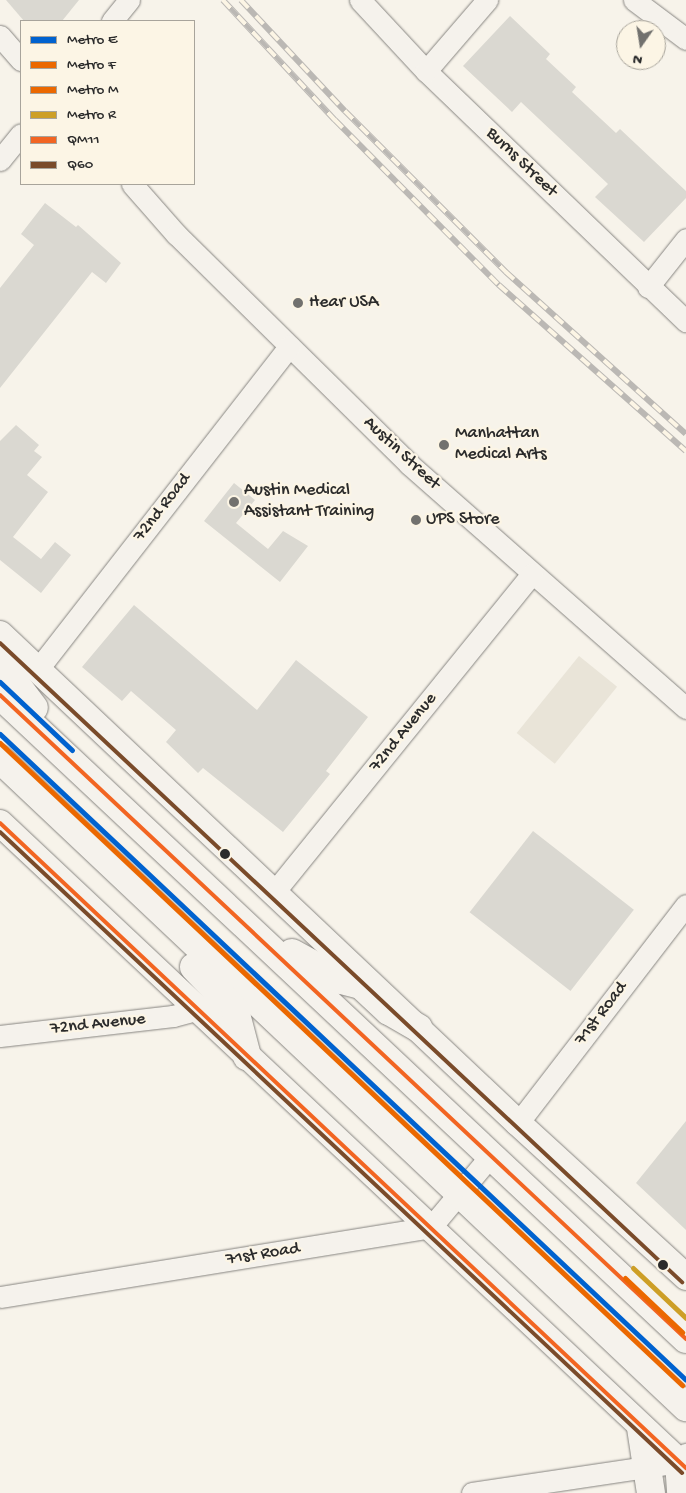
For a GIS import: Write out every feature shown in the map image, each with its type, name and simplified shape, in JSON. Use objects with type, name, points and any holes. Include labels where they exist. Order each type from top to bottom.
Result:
[{"type":"main road","points":[[0,663],[94,781]]},
{"type":"main road","points":[[0,695],[492,1154],[686,1338]]},
{"type":"main road","points":[[0,759],[686,1407]]},
{"type":"main road","points":[[106,860],[162,934],[236,1010],[247,1056]]},
{"type":"main road","points":[[255,932],[341,980],[361,985],[389,1011],[419,1028]]},
{"type":"main road","points":[[641,1428],[648,1465],[650,1493]]},
{"type":"main road","points":[[681,1493],[684,1461]]},
{"type":"street","points":[[113,20],[129,0]]},
{"type":"street","name":"Burns Street","points":[[360,0],[426,71],[686,322]]},
{"type":"street","points":[[426,71],[487,0]]},
{"type":"street","points":[[634,0],[686,39]]},
{"type":"street","points":[[0,36],[20,59]]},
{"type":"street","points":[[0,160],[20,135]]},
{"type":"street","name":"Austin Street","points":[[133,185],[176,234],[409,464],[686,708]]},
{"type":"street","points":[[648,287],[686,240]]},
{"type":"street","name":"72nd Road","points":[[38,669],[289,346]]},
{"type":"street","name":"72nd Avenue","points":[[275,891],[532,574]]},
{"type":"street","points":[[0,634],[275,891],[518,1123],[686,1277]]},
{"type":"street","points":[[0,823],[195,1010],[431,1228],[641,1428],[684,1461]]},
{"type":"street","name":"71st Road","points":[[518,1123],[686,905]]},
{"type":"street","name":"72nd Avenue","points":[[0,1036],[173,1016],[195,1010]]},
{"type":"street","points":[[431,1228],[492,1154]]},
{"type":"street","name":"71st Road","points":[[0,1297],[431,1228]]},
{"type":"street","points":[[472,1493],[684,1461]]},
{"type":"shaded area","points":[[579,656],[617,687],[555,764],[517,733]]},
{"type":"building","points":[[6,0],[79,0],[63,20],[23,20]]},
{"type":"building","points":[[510,16],[550,54],[546,59],[576,87],[572,92],[616,133],[620,129],[686,191],[686,198],[644,242],[595,197],[608,184],[521,102],[512,112],[463,66]]},
{"type":"building","points":[[45,203],[76,227],[78,225],[121,263],[106,283],[92,272],[0,388],[0,288],[34,245],[21,234]]},
{"type":"building","points":[[16,425],[39,445],[34,451],[42,457],[27,475],[48,492],[13,537],[41,559],[55,542],[71,555],[41,593],[0,560],[0,441]]},
{"type":"building","points":[[234,483],[255,500],[236,523],[268,549],[283,531],[308,546],[280,582],[204,521]]},
{"type":"building","points":[[134,605],[257,710],[296,660],[368,717],[326,771],[330,774],[283,832],[203,768],[198,773],[166,742],[176,730],[131,691],[122,701],[82,667]]},
{"type":"building","points":[[533,831],[634,910],[570,991],[470,912]]},
{"type":"building","points":[[686,1121],[686,1230],[636,1183]]},
{"type":"railway","points":[[223,0],[335,120],[499,285],[686,451]]},
{"type":"railway","points":[[241,0],[345,111],[506,272],[686,434]]},
{"type":"metro line","name":"E","points":[[0,682],[72,750]]},
{"type":"metro line","name":"E","points":[[0,734],[686,1380]]},
{"type":"metro line","name":"F","points":[[0,743],[682,1385]]},
{"type":"metro line","name":"R","points":[[633,1268],[686,1318]]},
{"type":"metro line","name":"M","points":[[625,1278],[682,1332]]},
{"type":"transit line","name":"Q60","points":[[0,643],[682,1282]]},
{"type":"transit line","name":"QM11","points":[[0,695],[686,1339]]},
{"type":"transit line","name":"QM11","points":[[0,823],[686,1468]]},
{"type":"transit line","name":"Q60","points":[[0,832],[682,1473]]},
{"type":"place","name":"Hear USA","points":[[298,303]]},
{"type":"place","name":"Manhattan Medical Arts","points":[[444,445]]},
{"type":"place","name":"Austin Medical Assistant Training","points":[[234,502]]},
{"type":"place","name":"UPS Store","points":[[416,520]]}]
